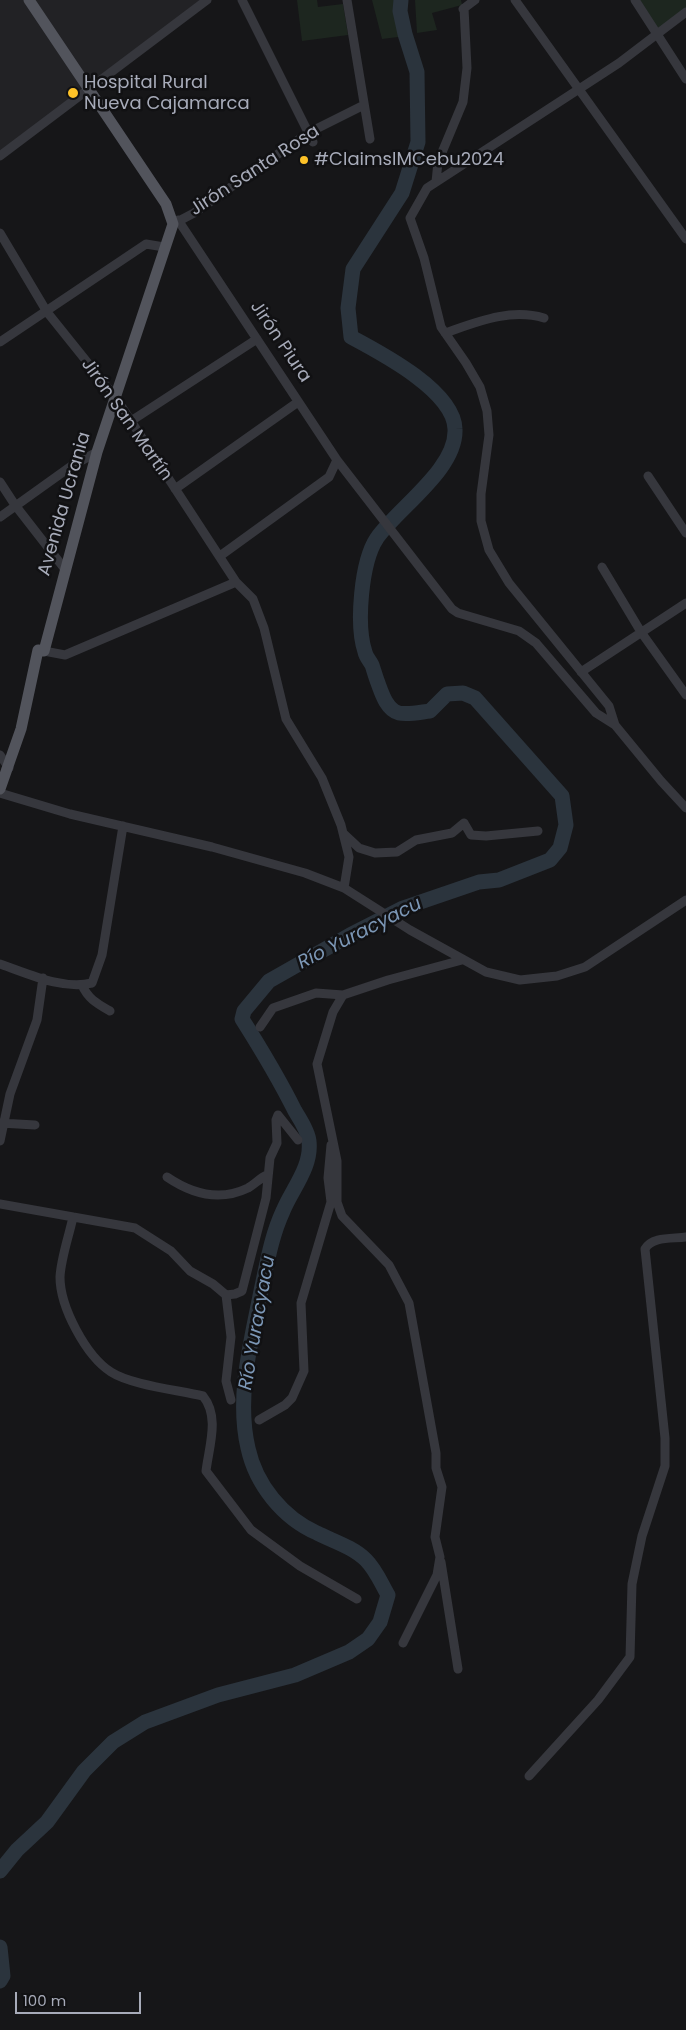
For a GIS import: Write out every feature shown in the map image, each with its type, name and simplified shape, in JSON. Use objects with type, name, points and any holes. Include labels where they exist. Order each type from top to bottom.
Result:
[{"type":"main road","name":"Jirón Piura","points":[[28,0],[166,204],[175,222]]},
{"type":"main road","name":"Avenida Ucrania","points":[[0,791],[4,771],[21,729],[38,650],[44,651],[64,568],[97,452],[164,248],[175,222]]},
{"type":"street","points":[[0,156],[207,0]]},
{"type":"street","points":[[242,0],[313,142]]},
{"type":"street","points":[[347,0],[370,139]]},
{"type":"street","points":[[436,182],[438,162],[463,102],[467,68],[463,9],[475,0]]},
{"type":"street","points":[[515,0],[580,88],[686,239]]},
{"type":"street","points":[[634,0],[686,79]]},
{"type":"street","points":[[686,12],[657,35],[580,88],[427,188],[410,218],[424,258],[441,327],[466,362],[480,387],[487,411],[490,435],[481,494],[481,512],[489,550],[509,583],[609,706],[614,724],[686,808]]},
{"type":"street","name":"Jirón Santa Rosa","points":[[175,222],[194,213],[308,133],[364,104]]},
{"type":"street","name":"Jirón Piura","points":[[175,222],[257,339],[336,460],[370,501],[452,609],[458,613],[519,631],[536,643],[596,713],[614,724]]},
{"type":"street","name":"Jirón San Martín","points":[[0,233],[46,312],[116,398],[236,582],[253,599],[264,628],[286,719],[322,778],[344,834],[349,857],[344,888]]},
{"type":"street","points":[[0,342],[146,244],[164,248]]},
{"type":"street","points":[[446,333],[503,315],[544,318]]},
{"type":"street","points":[[131,421],[257,339]]},
{"type":"street","points":[[175,489],[298,402]]},
{"type":"street","points":[[0,517],[15,505],[40,491],[70,467],[97,452]]},
{"type":"street","points":[[220,556],[329,476],[336,460]]},
{"type":"street","points":[[648,476],[686,533]]},
{"type":"street","points":[[0,482],[15,505],[64,568]]},
{"type":"street","points":[[602,567],[641,632],[686,694]]},
{"type":"street","points":[[44,651],[65,655],[236,582]]},
{"type":"street","points":[[581,672],[686,604]]},
{"type":"street","points":[[0,755],[4,771]]},
{"type":"street","points":[[0,791],[70,814],[212,847],[305,873],[344,888],[410,930],[486,972],[520,980],[557,976],[585,967],[686,900]]},
{"type":"street","points":[[344,834],[359,848],[375,852],[397,852],[416,840],[452,833],[464,823],[471,835],[486,836],[538,831]]},
{"type":"street","points":[[0,964],[70,985],[92,983],[102,955],[123,826]]},
{"type":"street","points":[[260,1027],[273,1008],[316,993],[343,995],[388,980],[462,960]]},
{"type":"street","points":[[0,1141],[1,1124],[10,1094],[37,1020],[43,978]]},
{"type":"street","points":[[82,985],[85,993],[94,1002],[110,1011]]},
{"type":"street","points":[[343,995],[333,1012],[317,1064],[337,1161],[337,1202],[342,1216],[389,1265],[401,1284],[410,1310],[436,1453],[436,1468],[442,1487],[435,1537],[445,1574],[458,1669]]},
{"type":"street","points":[[226,1295],[242,1291],[262,1218],[270,1158],[277,1143],[276,1120],[278,1115],[298,1140]]},
{"type":"street","points":[[1,1124],[35,1125]]},
{"type":"street","points":[[259,1420],[292,1398],[304,1372],[301,1303],[331,1202],[328,1178],[330,1147],[334,1141]]},
{"type":"street","points":[[167,1177],[180,1186],[205,1195],[217,1197],[236,1194],[251,1187],[259,1178],[267,1175]]},
{"type":"street","points":[[0,1204],[135,1228],[171,1251],[190,1270],[213,1284],[226,1295],[231,1337],[226,1381],[230,1400]]},
{"type":"street","points":[[74,1217],[60,1276],[63,1295],[81,1338],[96,1359],[112,1372],[138,1381],[203,1396],[211,1408],[213,1421],[206,1470],[251,1530],[300,1566],[357,1599]]},
{"type":"street","points":[[529,1776],[598,1700],[630,1657],[632,1584],[642,1536],[666,1466],[666,1438],[645,1249],[650,1242],[655,1240],[686,1238]]},
{"type":"street","points":[[403,1643],[438,1575],[440,1557]]},
{"type":"shaded area","points":[[0,0],[207,0],[0,152]]},
{"type":"shaded area","points":[[297,0],[317,0],[318,7],[343,4],[348,35],[302,41]]},
{"type":"shaded area","points":[[372,0],[398,0],[398,37],[382,39]]},
{"type":"shaded area","points":[[415,0],[461,0],[462,5],[432,13],[437,30],[417,33]]},
{"type":"shaded area","points":[[635,0],[686,0],[686,11],[657,35]]},
{"type":"waterway","name":"Río Yuracyacu","points":[[0,1871],[17,1850],[47,1822],[84,1771],[113,1742],[145,1722],[218,1695],[295,1675],[349,1652],[368,1639],[380,1622],[388,1595],[373,1568],[355,1551],[305,1527],[282,1509],[257,1475],[248,1448],[245,1429],[244,1389],[253,1330],[272,1241],[283,1211],[304,1169],[309,1151],[309,1141],[304,1125],[242,1019],[244,1011],[269,981],[350,935],[403,908],[479,882],[499,880],[550,860],[560,848],[566,825],[562,796],[475,698],[463,693],[447,694],[430,711],[406,714],[391,709],[383,697],[362,640],[362,594],[367,562],[372,549],[377,538],[425,487],[447,459],[453,444],[455,429],[451,415],[443,401],[430,387],[397,363],[351,337],[348,308],[353,269],[402,193],[418,142],[417,72],[405,34],[400,11],[401,0]]},
{"type":"waterway","name":"Río Yuracyacu","points":[[0,1947],[3,1976],[0,1981]]},
{"type":"place","name":"Hospital Rural Nueva Cajamarca","points":[[73,93]]},
{"type":"place","name":"#ClaimsIMCebu2024","points":[[304,160]]}]
